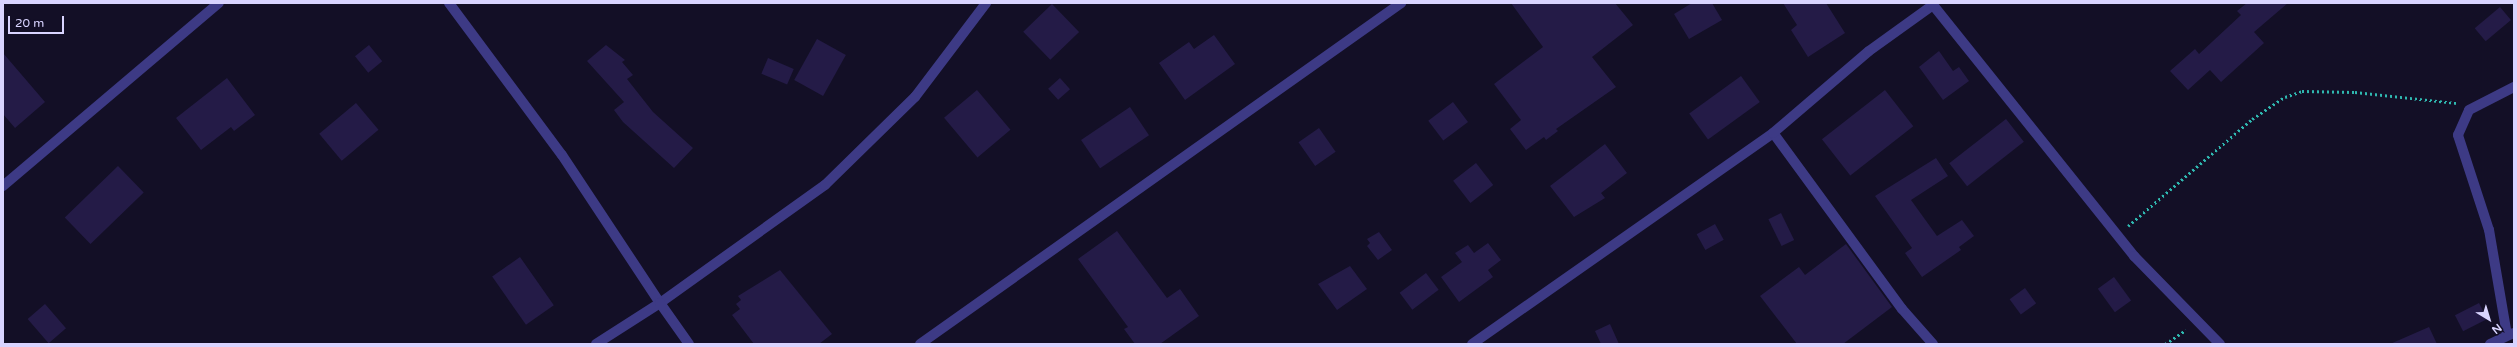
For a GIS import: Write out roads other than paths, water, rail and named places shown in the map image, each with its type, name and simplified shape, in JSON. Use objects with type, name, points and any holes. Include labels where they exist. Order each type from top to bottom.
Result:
[{"type":"street","points":[[3,186],[219,3]]},
{"type":"street","points":[[449,3],[562,155],[660,303],[689,344]]},
{"type":"street","points":[[596,344],[660,303],[825,185],[915,97],[986,3]]},
{"type":"street","points":[[920,344],[1401,3]]},
{"type":"street","points":[[1472,344],[1773,133],[1869,51],[1933,4],[2117,235],[2220,344]]},
{"type":"street","points":[[2490,344],[2510,334],[2489,230],[2458,135],[2469,110],[2514,87]]},
{"type":"street","points":[[1773,133],[1902,309],[1933,344]]}]
